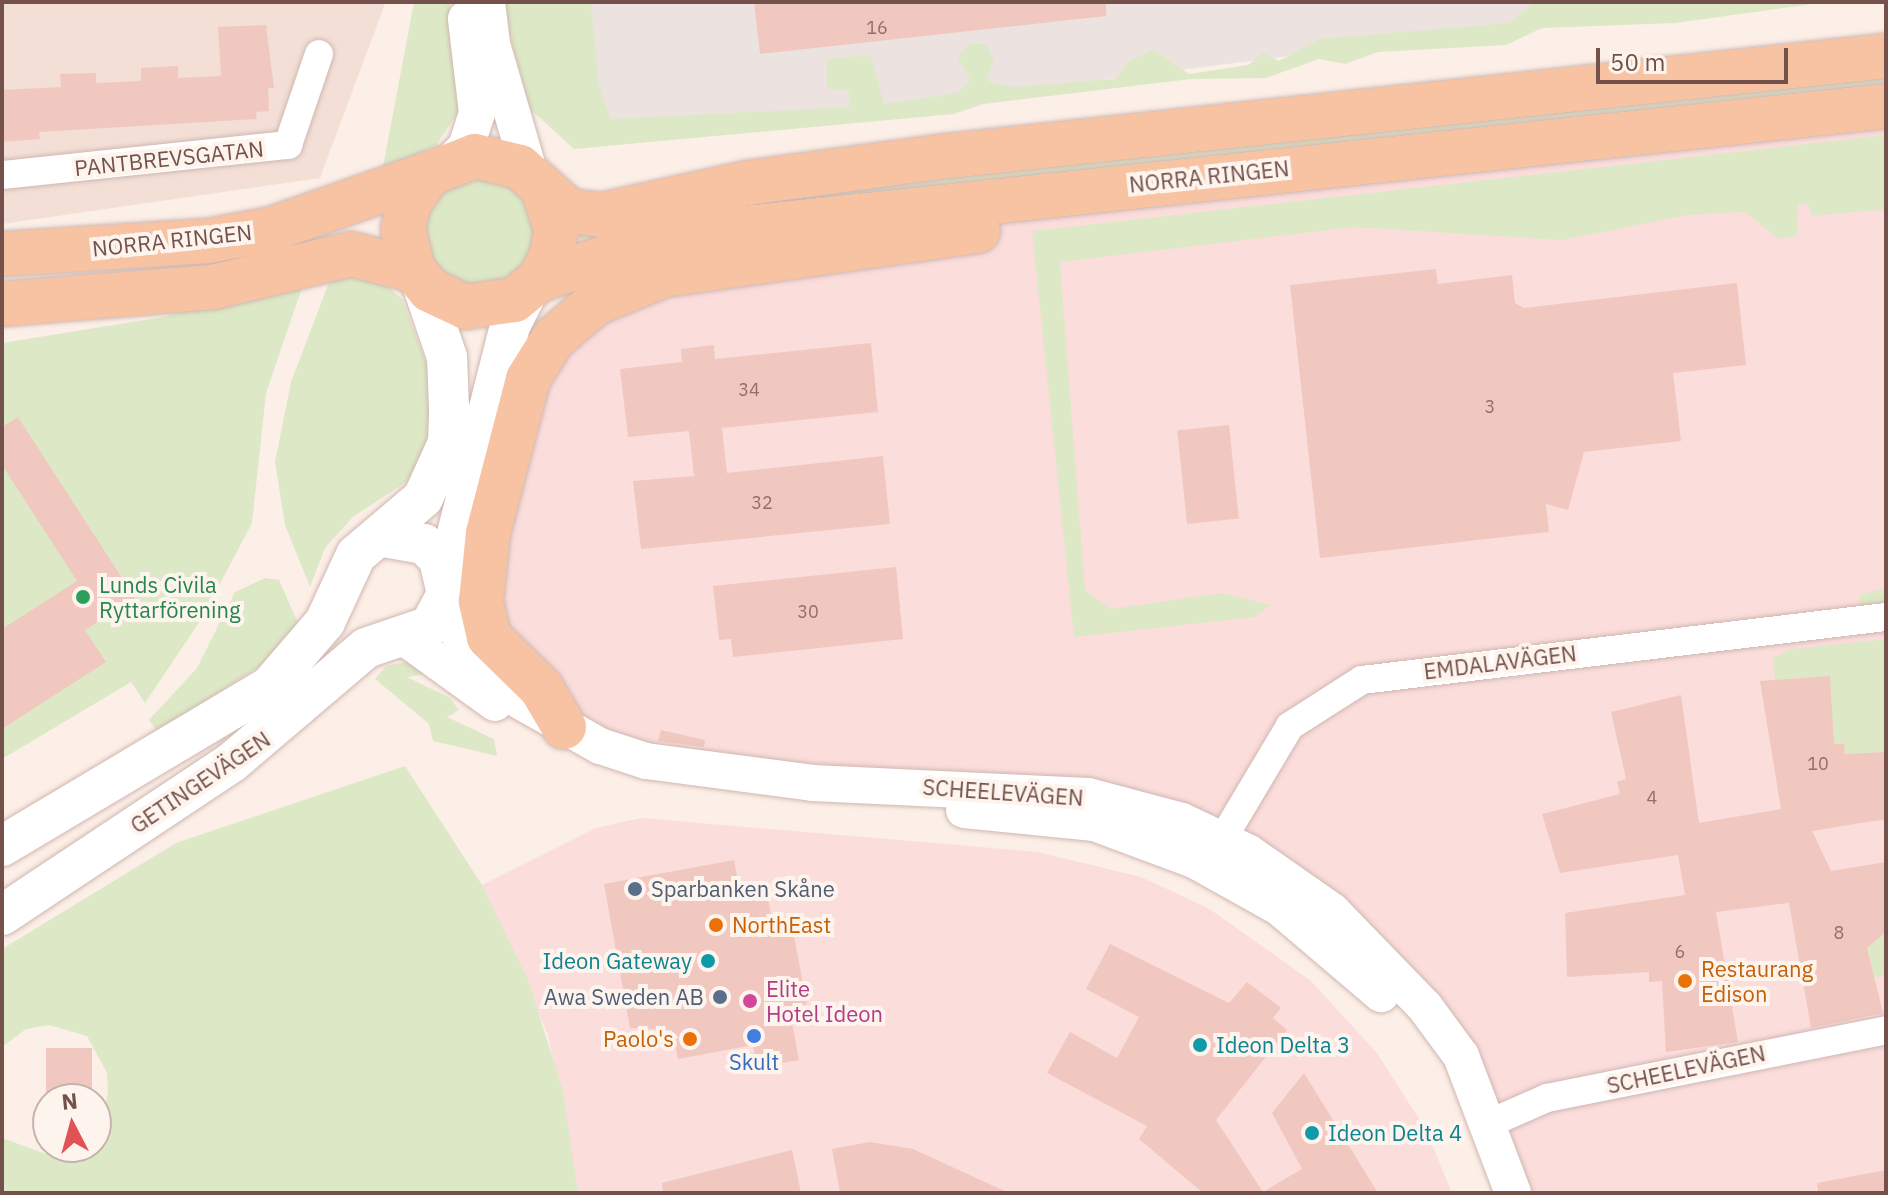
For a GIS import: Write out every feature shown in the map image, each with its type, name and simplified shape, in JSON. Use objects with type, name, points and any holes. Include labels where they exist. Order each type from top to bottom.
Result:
[{"type":"main road","name":"NORRA RINGEN","points":[[2,254],[259,232],[441,167],[487,156],[537,183],[569,211],[602,215],[747,183],[948,156],[1886,56]]},
{"type":"main road","name":"NORRA RINGEN","points":[[2,304],[213,287],[351,254],[417,276],[447,301],[481,308],[533,286],[685,235],[1886,106]]},
{"type":"main road","points":[[564,727],[541,688],[489,637],[482,566],[528,379],[553,339],[595,303],[664,275],[1086,217],[1425,156]]},
{"type":"main road","points":[[417,276],[405,215],[441,167]]},
{"type":"main road","points":[[533,286],[556,230],[537,183]]},
{"type":"main road","name":"GETINGEVÄGEN","points":[[2,846],[270,686],[312,642],[347,570],[362,549],[384,537],[423,498],[448,443],[447,357],[417,276]]},
{"type":"main road","name":"GETINGEVÄGEN","points":[[2,915],[231,763],[366,648],[430,626],[446,590],[510,326],[533,286]]},
{"type":"main road","points":[[384,537],[424,544],[446,590]]},
{"type":"main road","points":[[347,570],[352,616],[397,638]]},
{"type":"street","points":[[441,167],[466,147],[477,113],[464,2]]},
{"type":"street","points":[[487,2],[492,44],[537,183]]},
{"type":"street","name":"PANTBREVSGATAN","points":[[2,175],[288,145],[319,54]]},
{"type":"street","name":"SCHEELEVÄGEN","points":[[446,590],[478,663],[564,727],[600,746],[701,772],[1088,796],[1214,853],[1368,979],[1490,1123],[1513,1193]]},
{"type":"street","name":"EMDALAVÄGEN","points":[[1214,853],[1290,726],[1362,680],[1886,617]]},
{"type":"street","name":"SCHEELEVÄGEN","points":[[397,638],[522,723],[638,778],[736,798],[1067,818],[1214,853]]},
{"type":"street","name":"SCHEELEVÄGEN","points":[[1490,1123],[1547,1098],[1886,1030]]},
{"type":"shaded area","points":[[2,2],[385,4],[320,178],[2,224]]},
{"type":"shaded area","points":[[543,2],[1713,2],[624,141],[551,79]]},
{"type":"shaded area","points":[[1886,106],[1886,1193],[1513,1193],[1425,1007],[1213,854],[600,746],[484,621],[528,379],[652,242]]},
{"type":"shaded area","points":[[641,818],[1038,852],[1141,877],[1208,908],[1310,980],[1377,1053],[1426,1130],[1452,1193],[578,1193],[548,1035],[482,885],[596,828]]},
{"type":"green space","points":[[414,2],[449,2],[462,87],[459,111],[436,145],[382,172]]},
{"type":"green space","points":[[501,2],[591,2],[599,86],[611,119],[849,107],[849,91],[827,89],[827,59],[871,55],[884,104],[958,93],[970,79],[957,58],[969,44],[985,44],[994,60],[987,81],[1012,87],[1115,79],[1128,62],[1154,49],[1189,74],[1248,65],[1263,53],[1279,61],[1319,39],[1509,23],[1535,2],[1827,2],[1675,23],[1542,28],[1506,45],[1378,52],[1345,64],[1319,59],[1266,78],[1191,79],[983,104],[954,114],[574,149],[530,109]]},
{"type":"green space","points":[[1886,74],[1886,89],[579,253],[580,230],[815,193]]},
{"type":"green space","points":[[1886,135],[1886,209],[1812,216],[1808,204],[1798,205],[1797,236],[1779,239],[1745,212],[1688,215],[1562,240],[1353,227],[1060,262],[1085,590],[1111,609],[1222,593],[1271,605],[1255,617],[1074,637],[1032,231]]},
{"type":"green space","points":[[480,176],[501,180],[519,192],[531,210],[535,231],[531,252],[519,270],[501,282],[480,286],[459,282],[441,270],[429,252],[425,231],[429,210],[441,192],[459,180]]},
{"type":"green space","points":[[333,272],[381,281],[402,299],[429,371],[432,408],[427,444],[409,480],[353,517],[325,548],[310,587],[285,525],[275,462],[291,382]]},
{"type":"green space","name":"Lunds Civila Ryttarförening","points":[[305,279],[266,393],[252,523],[202,618],[145,703],[131,682],[2,759],[2,343],[163,317]]},
{"type":"green space","points":[[265,578],[279,580],[298,623],[261,665],[158,732],[149,720],[197,668],[235,592]]},
{"type":"green space","points":[[1886,588],[1886,606],[1861,609],[1859,595]]},
{"type":"green space","points":[[1886,639],[1886,752],[1844,754],[1845,744],[1834,744],[1829,676],[1775,680],[1773,658],[1791,649]]},
{"type":"green space","points":[[417,660],[430,673],[407,677],[450,698],[459,710],[447,717],[494,739],[497,756],[433,741],[429,724],[375,679],[386,666]]},
{"type":"green space","points":[[405,766],[482,885],[528,980],[563,1091],[578,1193],[2,1193],[2,1138],[32,1149],[32,1163],[112,1163],[112,1083],[108,1083],[107,1073],[87,1036],[49,1025],[26,1029],[2,1047],[2,949],[176,843]]},
{"type":"green space","points":[[1886,932],[1886,975],[1874,978],[1867,948]]},
{"type":"building","points":[[754,2],[1106,2],[1106,16],[760,54]]},
{"type":"building","points":[[266,25],[274,88],[268,88],[269,111],[256,112],[257,119],[39,132],[40,139],[2,142],[2,90],[61,87],[60,74],[96,73],[96,83],[141,81],[141,68],[178,66],[178,78],[221,76],[218,27]]},
{"type":"building","points":[[1436,269],[1438,284],[1512,275],[1515,303],[1524,308],[1737,283],[1746,365],[1673,373],[1681,441],[1584,452],[1568,510],[1546,504],[1549,532],[1320,558],[1290,285]]},
{"type":"building","points":[[871,343],[878,412],[722,428],[727,473],[883,456],[890,524],[641,549],[633,481],[694,476],[689,431],[628,437],[620,369],[682,362],[681,349],[714,345],[715,359]]},
{"type":"building","points":[[18,417],[135,598],[85,630],[106,662],[2,729],[2,629],[77,581],[2,465],[2,427]]},
{"type":"building","points":[[1229,425],[1239,518],[1187,524],[1177,430]]},
{"type":"building","points":[[896,567],[903,639],[733,657],[731,639],[719,640],[713,586]]},
{"type":"building","points":[[1830,676],[1834,744],[1845,744],[1844,754],[1886,752],[1886,819],[1812,831],[1831,871],[1886,862],[1886,932],[1867,948],[1883,1013],[1811,1028],[1789,903],[1716,912],[1738,1042],[1666,1052],[1662,981],[1649,982],[1649,972],[1567,977],[1565,913],[1685,895],[1678,855],[1560,873],[1542,814],[1620,794],[1617,782],[1626,779],[1611,712],[1681,695],[1699,823],[1781,809],[1760,681]]},
{"type":"building","points":[[661,730],[705,740],[704,747],[658,741]]},
{"type":"building","name":"Ideon Gateway","points":[[734,860],[741,898],[767,893],[772,919],[790,916],[807,1004],[789,1007],[799,1060],[757,1068],[753,1045],[678,1059],[672,1030],[630,1028],[604,884]]},
{"type":"building","name":"Ideon Delta 3","points":[[1110,944],[1229,1003],[1247,982],[1281,1008],[1273,1018],[1287,1030],[1216,1120],[1263,1192],[1302,1169],[1272,1113],[1304,1073],[1378,1193],[1203,1193],[1139,1139],[1147,1126],[1047,1073],[1070,1032],[1117,1058],[1139,1017],[1086,989]]},
{"type":"building","points":[[46,1048],[92,1048],[92,1083],[46,1083]]},
{"type":"building","points":[[870,1142],[913,1149],[1009,1193],[840,1193],[832,1149]]},
{"type":"building","points":[[792,1150],[801,1193],[663,1193],[662,1183]]},
{"type":"building","points":[[1886,1170],[1886,1193],[1818,1193],[1817,1183]]},
{"type":"place","name":"Lunds Civila Ryttarförening","points":[[83,597]]},
{"type":"place","name":"Sparbanken Skåne","points":[[635,889]]},
{"type":"place","name":"NorthEast","points":[[716,925]]},
{"type":"place","name":"Ideon Gateway","points":[[708,961]]},
{"type":"place","name":"Restaurang Edison","points":[[1685,981]]},
{"type":"place","name":"Awa Sweden AB","points":[[720,997]]},
{"type":"place","name":"Elite Hotel Ideon","points":[[750,1001]]},
{"type":"place","name":"Skult","points":[[754,1036]]},
{"type":"place","name":"Paolo's","points":[[690,1039]]},
{"type":"place","name":"Ideon Delta 3","points":[[1200,1045]]},
{"type":"place","name":"Ideon Delta 4","points":[[1312,1133]]}]
